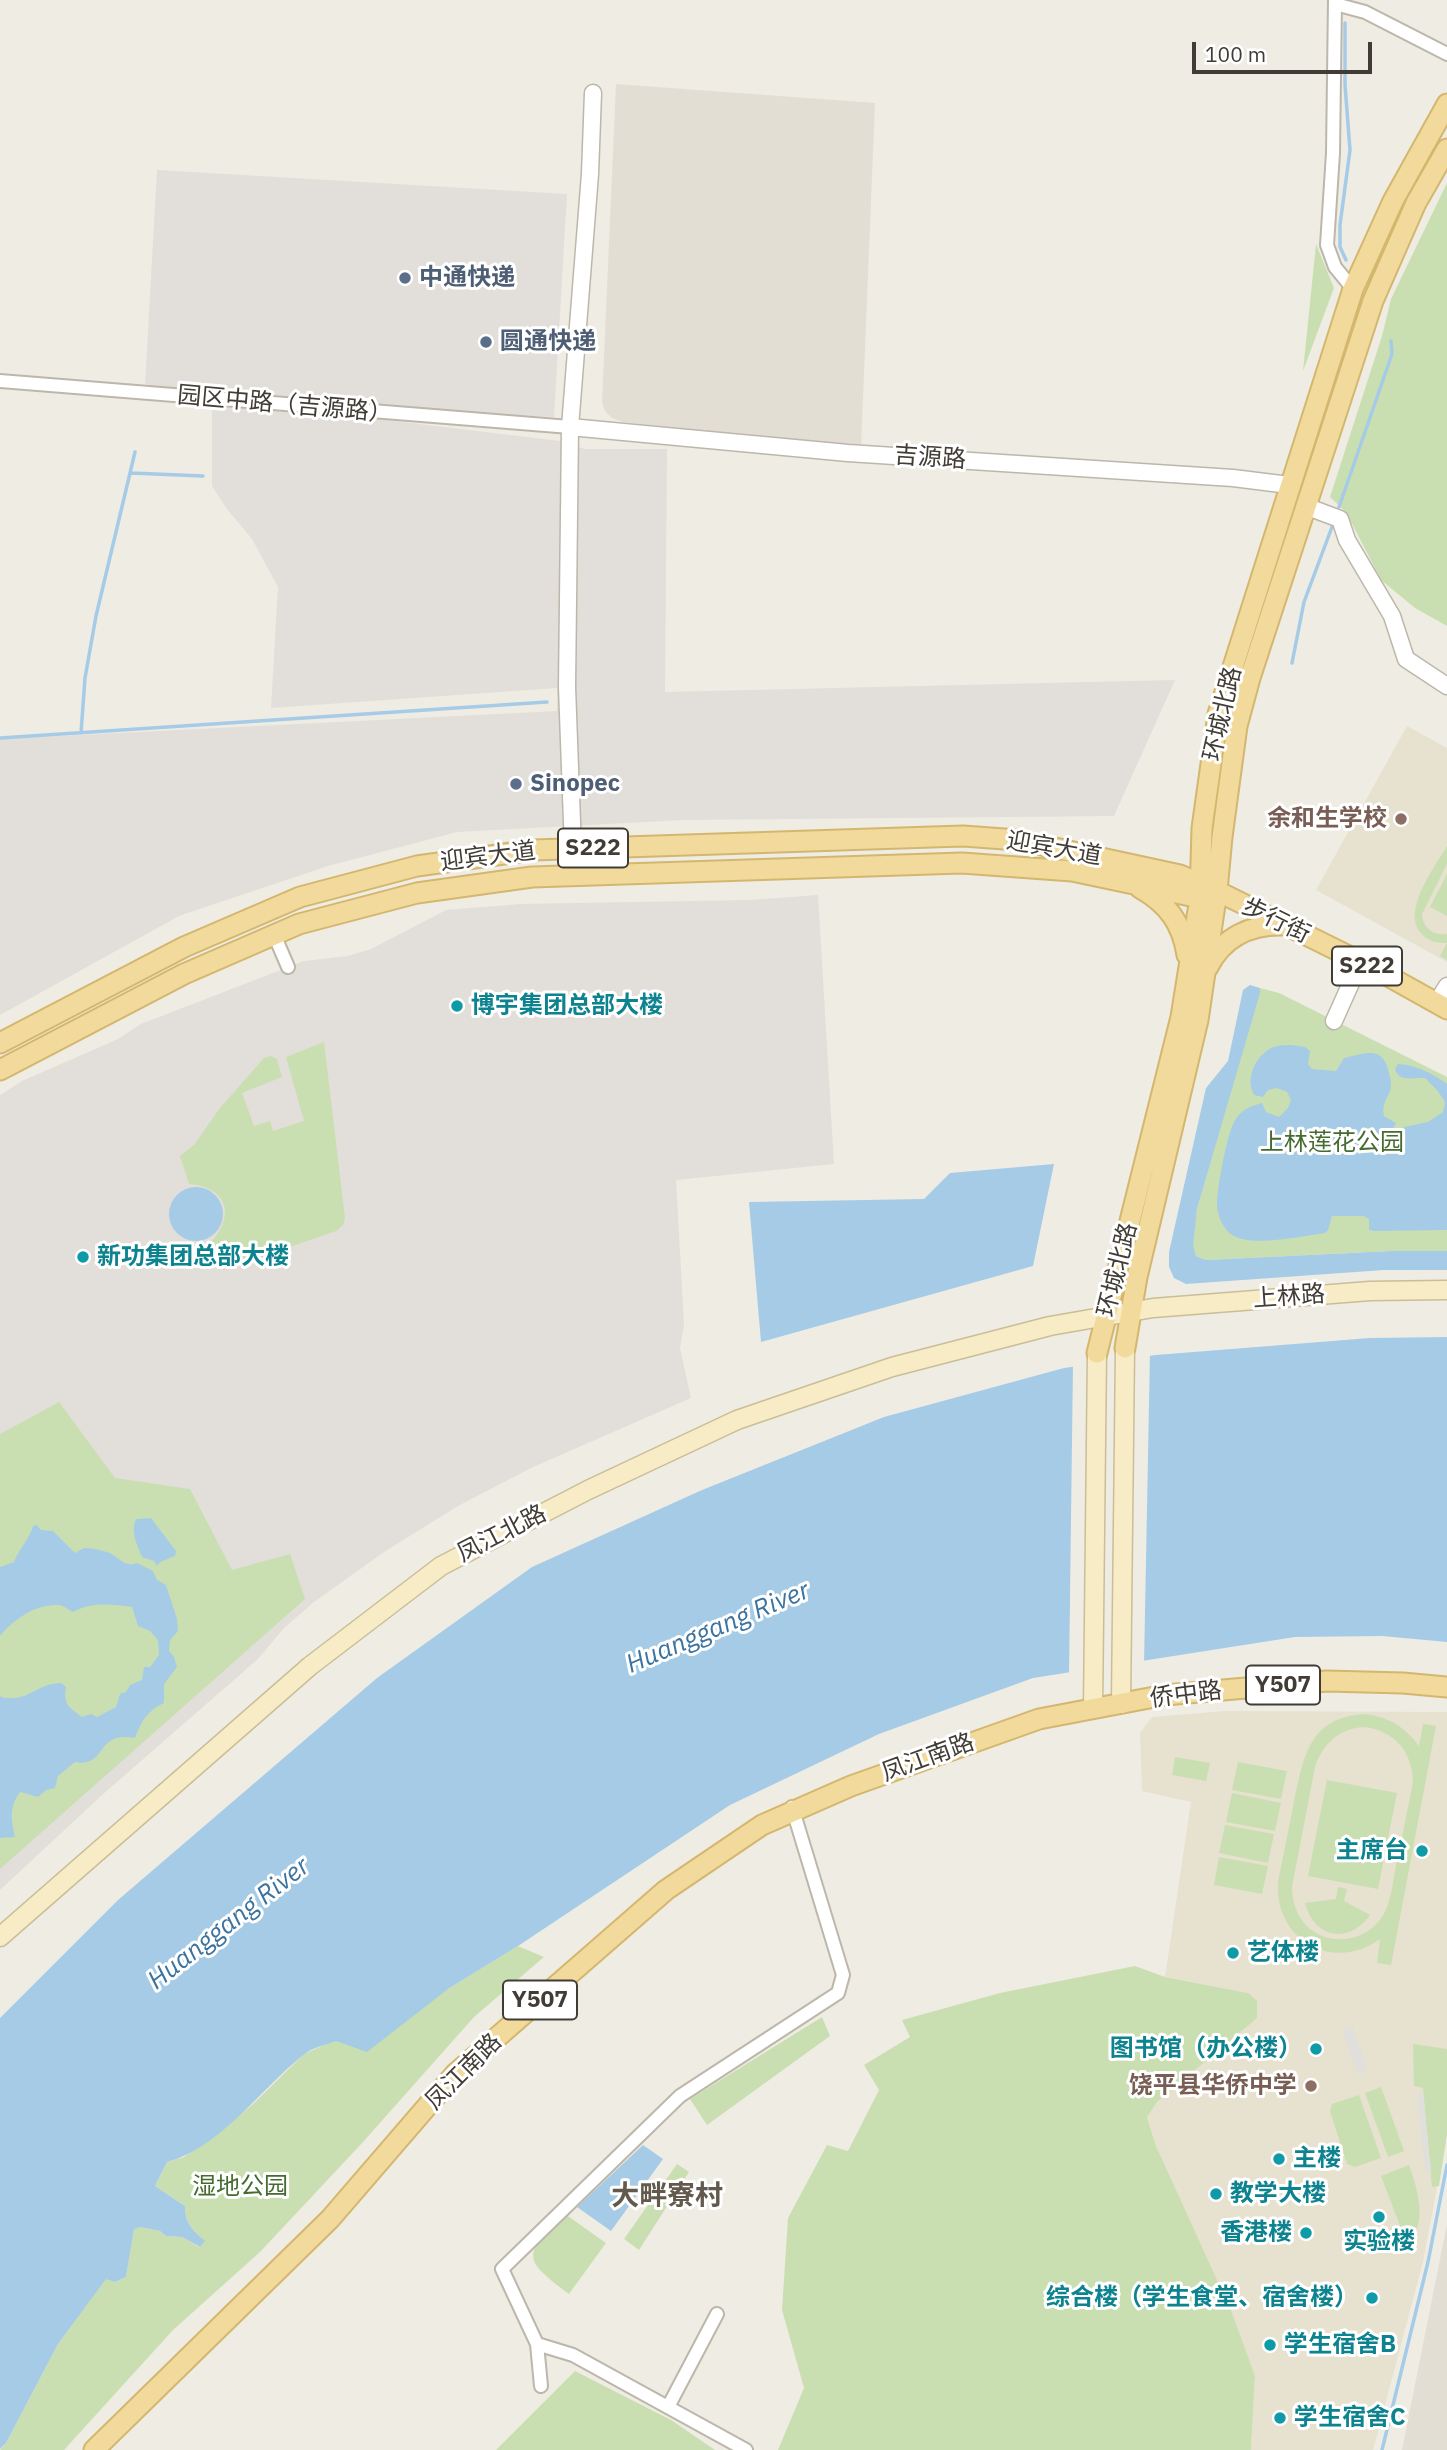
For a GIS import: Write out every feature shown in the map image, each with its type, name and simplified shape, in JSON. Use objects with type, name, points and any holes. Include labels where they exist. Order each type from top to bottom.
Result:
[{"type":"main road","name":"环城北路","points":[[1209,895],[1202,828],[1218,714],[1353,289],[1393,201],[1447,104]]},
{"type":"main road","name":"环城北路","points":[[1097,1353],[1177,1030],[1196,974],[1222,837],[1237,726],[1305,506],[1373,300],[1416,203],[1447,149]]},
{"type":"main road","points":[[1287,492],[1305,506]]},
{"type":"main road","name":"迎宾大道","points":[[0,1043],[184,947],[300,897],[417,866],[533,850],[963,836],[1018,841],[1074,851],[1180,875],[1209,895]]},
{"type":"main road","points":[[626,848],[627,875]]},
{"type":"main road","points":[[474,858],[477,885]]},
{"type":"main road","name":"迎宾大道","points":[[0,1070],[195,969],[299,925],[417,893],[532,877],[962,863],[1072,871],[1209,895]]},
{"type":"main road","points":[[1124,882],[1152,895],[1174,915],[1196,974],[1236,936],[1261,926],[1286,925]]},
{"type":"main road","points":[[338,887],[344,912]]},
{"type":"main road","name":"步行街","points":[[1209,895],[1286,925],[1379,971],[1446,996]]},
{"type":"main road","points":[[184,947],[195,969]]},
{"type":"main road","name":"环城北路","points":[[1125,1348],[1137,1277],[1198,1020],[1196,974]]},
{"type":"main road","name":"上林路","points":[[1107,1316],[1131,1311],[1370,1291],[1447,1290]]},
{"type":"main road","name":"凤江北路","points":[[0,1937],[310,1666],[441,1566],[588,1490],[737,1420],[892,1367],[1050,1326],[1107,1316]]},
{"type":"main road","points":[[1121,1704],[1125,1348]]},
{"type":"main road","points":[[1093,1709],[1097,1353]]},
{"type":"main road","name":"侨中路","points":[[1093,1709],[1165,1695],[1327,1681],[1447,1687]]},
{"type":"main road","name":"凤江南路","points":[[94,2450],[330,2219],[455,2074],[666,1890],[762,1825],[851,1786],[1039,1719],[1093,1709]]},
{"type":"street","points":[[1353,289],[1335,268],[1327,245],[1333,153],[1335,2],[1365,12],[1447,54]]},
{"type":"street","points":[[573,849],[568,687],[570,427],[590,173],[593,93]]},
{"type":"street","name":"园区中路（吉源路）","points":[[0,381],[570,427]]},
{"type":"street","name":"吉源路","points":[[570,427],[785,448],[1233,478],[1287,492]]},
{"type":"street","points":[[1305,506],[1340,519],[1348,540],[1392,615],[1406,659],[1447,686]]},
{"type":"street","points":[[273,932],[288,967]]},
{"type":"street","points":[[1334,1021],[1359,965]]},
{"type":"street","points":[[541,2386],[537,2344],[502,2269],[680,2096],[838,1993],[843,1975],[790,1803]]},
{"type":"street","points":[[668,2407],[717,2314]]},
{"type":"street","points":[[537,2344],[573,2355],[746,2450]]},
{"type":"shaded area","points":[[616,84],[875,103],[861,447],[623,422],[612,418],[605,411],[602,402]]},
{"type":"shaded area","points":[[157,170],[567,194],[554,417],[228,401],[560,441],[585,449],[667,449],[665,692],[1175,680],[1114,816],[683,820],[457,832],[328,866],[179,916],[0,1015],[0,739],[557,711],[557,688],[271,708],[278,587],[252,539],[212,486],[212,399],[145,384]]},
{"type":"shaded area","name":"余和生学校","points":[[1407,726],[1447,748],[1447,962],[1316,890]]},
{"type":"shaded area","points":[[818,895],[834,1164],[676,1180],[684,1325],[680,1348],[691,1398],[531,1468],[458,1506],[384,1552],[314,1602],[284,1628],[258,1659],[102,1795],[0,1890],[0,1095],[22,1081],[118,1039],[141,1024],[304,961],[348,956],[371,949],[446,910],[521,904],[749,900]]},
{"type":"shaded area","name":"饶平县华侨中学","points":[[1225,1711],[1447,1712],[1447,2134],[1423,2262],[1373,2450],[1251,2450],[1255,2376],[1156,2146],[1147,2116],[1157,2102],[1192,2070],[1248,1993],[1165,1977],[1191,1802],[1142,1791],[1140,1733],[1152,1717]]},
{"type":"shaded area","points":[[1353,2027],[1367,2070],[1357,2073],[1342,2030]]},
{"type":"shaded area","points":[[1417,2093],[1423,2093],[1431,2171],[1425,2171]]},
{"type":"shaded area","points":[[1447,2224],[1447,2450],[1402,2450]]},
{"type":"green space","points":[[1447,183],[1447,626],[1415,608],[1381,580],[1346,512],[1330,497],[1382,336],[1391,299]]},
{"type":"green space","points":[[1316,244],[1334,288],[1303,371]]},
{"type":"green space","points":[[1447,846],[1447,864],[1422,914],[1424,923],[1430,930],[1437,934],[1447,934],[1447,943],[1443,943],[1430,940],[1422,934],[1416,925],[1415,914],[1428,877]]},
{"type":"green space","points":[[1447,874],[1447,916],[1430,907]]},
{"type":"green space","points":[[1447,943],[1447,960],[1440,956]]},
{"type":"green space","name":"上林莲花公园","points":[[1260,988],[1279,993],[1447,1077],[1447,1251],[1206,1260],[1196,1256],[1192,1247],[1197,1209]]},
{"type":"green space","points":[[324,1042],[345,1218],[343,1225],[336,1231],[223,1270],[212,1241],[224,1221],[223,1203],[212,1190],[189,1184],[180,1156],[194,1145],[220,1108],[264,1058],[271,1056],[277,1059],[282,1077],[242,1093],[254,1126],[270,1121],[273,1131],[304,1121],[286,1057]]},
{"type":"green space","points":[[59,1402],[115,1478],[190,1489],[232,1570],[290,1554],[305,1599],[0,1869],[0,1434]]},
{"type":"green space","points":[[1365,1714],[1389,1720],[1408,1733],[1419,1746],[1423,1724],[1436,1726],[1391,1965],[1377,1963],[1380,1939],[1362,1949],[1344,1953],[1326,1951],[1310,1945],[1296,1934],[1286,1920],[1279,1902],[1278,1882],[1305,1758],[1319,1732],[1346,1717]],"holes":[[[1356,1728],[1375,1729],[1400,1744],[1412,1770],[1413,1781],[1391,1892],[1382,1917],[1370,1930],[1346,1939],[1328,1938],[1313,1931],[1303,1921],[1292,1894],[1315,1767],[1328,1744],[1340,1734]]]},
{"type":"green space","points":[[1175,1757],[1210,1763],[1206,1781],[1172,1775]]},
{"type":"green space","points":[[1238,1762],[1287,1771],[1281,1799],[1232,1790]]},
{"type":"green space","points":[[1327,1780],[1397,1793],[1378,1889],[1308,1876]]},
{"type":"green space","points":[[1232,1793],[1281,1803],[1275,1831],[1226,1822]]},
{"type":"green space","points":[[1225,1825],[1274,1834],[1268,1863],[1219,1853]]},
{"type":"green space","points":[[1219,1857],[1268,1866],[1262,1894],[1214,1885]]},
{"type":"green space","points":[[1338,1887],[1347,1889],[1344,1901],[1370,1915],[1362,1925],[1343,1934],[1324,1930],[1316,1924],[1305,1903],[1336,1899]]},
{"type":"green space","name":"湿地公园","points":[[518,1946],[544,1957],[474,2017],[260,2252],[173,2330],[64,2450],[0,2450],[58,2344],[106,2278],[115,2282],[126,2277],[134,2228],[182,2237],[199,2247],[204,2241],[190,2226],[185,2206],[155,2186],[167,2162],[184,2157],[225,2127],[252,2105],[304,2054],[448,1989]]},
{"type":"green space","points":[[1135,1966],[1165,1977],[1248,1993],[1257,2001],[1257,2018],[1157,2102],[1147,2117],[1156,2146],[1232,2313],[1255,2376],[1251,2450],[778,2450],[804,2388],[782,2310],[788,2218],[827,2145],[848,2151],[879,2090],[864,2065],[910,2037],[902,2020],[1000,1993]]},
{"type":"green space","points":[[822,2017],[830,2036],[707,2125],[690,2099]]},
{"type":"green space","points":[[1413,2044],[1447,2049],[1447,2134],[1439,2186],[1432,2187],[1423,2088],[1414,2086]]},
{"type":"green space","points":[[1381,2087],[1404,2151],[1388,2157],[1365,2093]]},
{"type":"green space","points":[[1359,2095],[1381,2158],[1355,2167],[1347,2164],[1330,2111],[1332,2104]]},
{"type":"green space","points":[[677,2164],[689,2172],[639,2250],[624,2239]]},
{"type":"green space","points":[[1409,2165],[1418,2195],[1419,2216],[1418,2227],[1407,2244],[1381,2176]]},
{"type":"green space","points":[[565,2214],[606,2243],[569,2294],[542,2272],[533,2256],[541,2239]]},
{"type":"green space","points":[[575,2371],[671,2420],[715,2450],[496,2450]]},
{"type":"water","points":[[1250,985],[1260,988],[1260,993],[1197,1209],[1193,1246],[1196,1256],[1206,1260],[1447,1251],[1447,1270],[1384,1270],[1186,1284],[1174,1278],[1169,1267],[1169,1252],[1206,1088],[1228,1061],[1243,990]]},
{"type":"water","name":"上林莲花公园","points":[[1281,1045],[1305,1047],[1310,1051],[1308,1064],[1312,1069],[1336,1071],[1344,1058],[1366,1053],[1383,1058],[1391,1084],[1384,1106],[1384,1116],[1396,1123],[1390,1135],[1394,1141],[1401,1139],[1404,1127],[1428,1122],[1443,1112],[1445,1102],[1425,1078],[1400,1076],[1395,1069],[1398,1064],[1424,1070],[1447,1084],[1447,1230],[1374,1231],[1369,1230],[1369,1219],[1364,1216],[1332,1216],[1325,1233],[1291,1238],[1253,1241],[1234,1236],[1227,1231],[1217,1204],[1223,1161],[1232,1127],[1241,1113],[1254,1105],[1262,1103],[1266,1112],[1279,1117],[1288,1108],[1291,1100],[1287,1092],[1277,1088],[1268,1090],[1263,1097],[1254,1095],[1251,1074],[1258,1060],[1268,1050]]},
{"type":"water","points":[[1054,1164],[1033,1266],[761,1342],[749,1202],[924,1199],[950,1173]]},
{"type":"water","points":[[196,1187],[215,1195],[223,1214],[215,1233],[196,1241],[177,1233],[169,1214],[177,1195]]},
{"type":"water","name":"Huanggang River","points":[[1447,1337],[1447,1642],[1382,1636],[1295,1637],[1033,1678],[879,1734],[730,1805],[518,1946],[448,1989],[367,2052],[336,2041],[306,2053],[222,2131],[186,2155],[167,2162],[155,2186],[185,2206],[190,2226],[205,2241],[200,2247],[182,2237],[166,2236],[160,2231],[140,2227],[134,2229],[126,2277],[115,2282],[106,2279],[58,2344],[6,2443],[0,2449],[0,2018],[118,1900],[377,1678],[532,1567],[702,1490],[884,1417],[1064,1368],[1156,1355],[1370,1338]]},
{"type":"water","points":[[151,1518],[176,1551],[175,1556],[157,1566],[154,1561],[142,1557],[134,1533],[136,1519]]},
{"type":"water","points":[[37,1525],[41,1530],[53,1531],[75,1553],[84,1548],[101,1551],[125,1563],[137,1563],[153,1571],[157,1580],[166,1585],[177,1619],[178,1631],[170,1640],[169,1651],[177,1667],[164,1684],[164,1703],[145,1717],[135,1738],[122,1737],[113,1740],[93,1760],[75,1762],[58,1776],[55,1788],[46,1790],[38,1797],[20,1792],[12,1813],[15,1837],[0,1838],[0,1694],[1,1697],[19,1697],[44,1686],[61,1683],[66,1687],[65,1698],[70,1708],[82,1717],[91,1714],[97,1717],[116,1707],[120,1694],[126,1692],[130,1685],[142,1680],[144,1667],[150,1667],[159,1655],[158,1640],[150,1631],[138,1626],[132,1607],[124,1606],[94,1605],[73,1612],[60,1605],[49,1605],[18,1619],[0,1636],[0,1567],[14,1562],[33,1526]]},
{"type":"water","points":[[643,2145],[663,2159],[611,2231],[577,2207]]},
{"type":"pier","points":[[1150,1352],[1144,1664],[1069,1676],[1073,1363]]},
{"type":"waterway","points":[[1345,23],[1345,85],[1350,150],[1340,225],[1340,247],[1346,260]]},
{"type":"waterway","points":[[1339,507],[1392,354],[1391,341]]},
{"type":"waterway","points":[[81,733],[85,678],[96,616],[135,452]]},
{"type":"waterway","points":[[131,473],[203,476]]},
{"type":"waterway","points":[[1292,663],[1304,602],[1332,527]]},
{"type":"waterway","points":[[0,738],[547,702]]},
{"type":"waterway","points":[[1382,2450],[1428,2262],[1447,2165]]},
{"type":"place","name":"中通快递","points":[[405,278]]},
{"type":"place","name":"圆通快递","points":[[486,342]]},
{"type":"place","name":"Sinopec","points":[[516,784]]},
{"type":"place","name":"余和生学校","points":[[1401,819]]},
{"type":"place","name":"博宇集团总部大楼","points":[[457,1006]]},
{"type":"place","name":"新功集团总部大楼","points":[[83,1257]]},
{"type":"place","name":"主席台","points":[[1422,1851]]},
{"type":"place","name":"艺体楼","points":[[1233,1953]]},
{"type":"place","name":"图书馆（办公楼）","points":[[1316,2049]]},
{"type":"place","name":"饶平县华侨中学","points":[[1311,2086]]},
{"type":"place","name":"主楼","points":[[1279,2159]]},
{"type":"place","name":"教学大楼","points":[[1216,2194]]},
{"type":"place","name":"实验楼","points":[[1379,2217]]},
{"type":"place","name":"香港楼","points":[[1306,2233]]},
{"type":"place","name":"综合楼（学生食堂、宿舍楼）","points":[[1372,2298]]},
{"type":"place","name":"学生宿舍B","points":[[1270,2345]]},
{"type":"place","name":"学生宿舍C","points":[[1280,2418]]},
{"type":"district","name":"大畔寮村","points":[[667,2197]]}]
